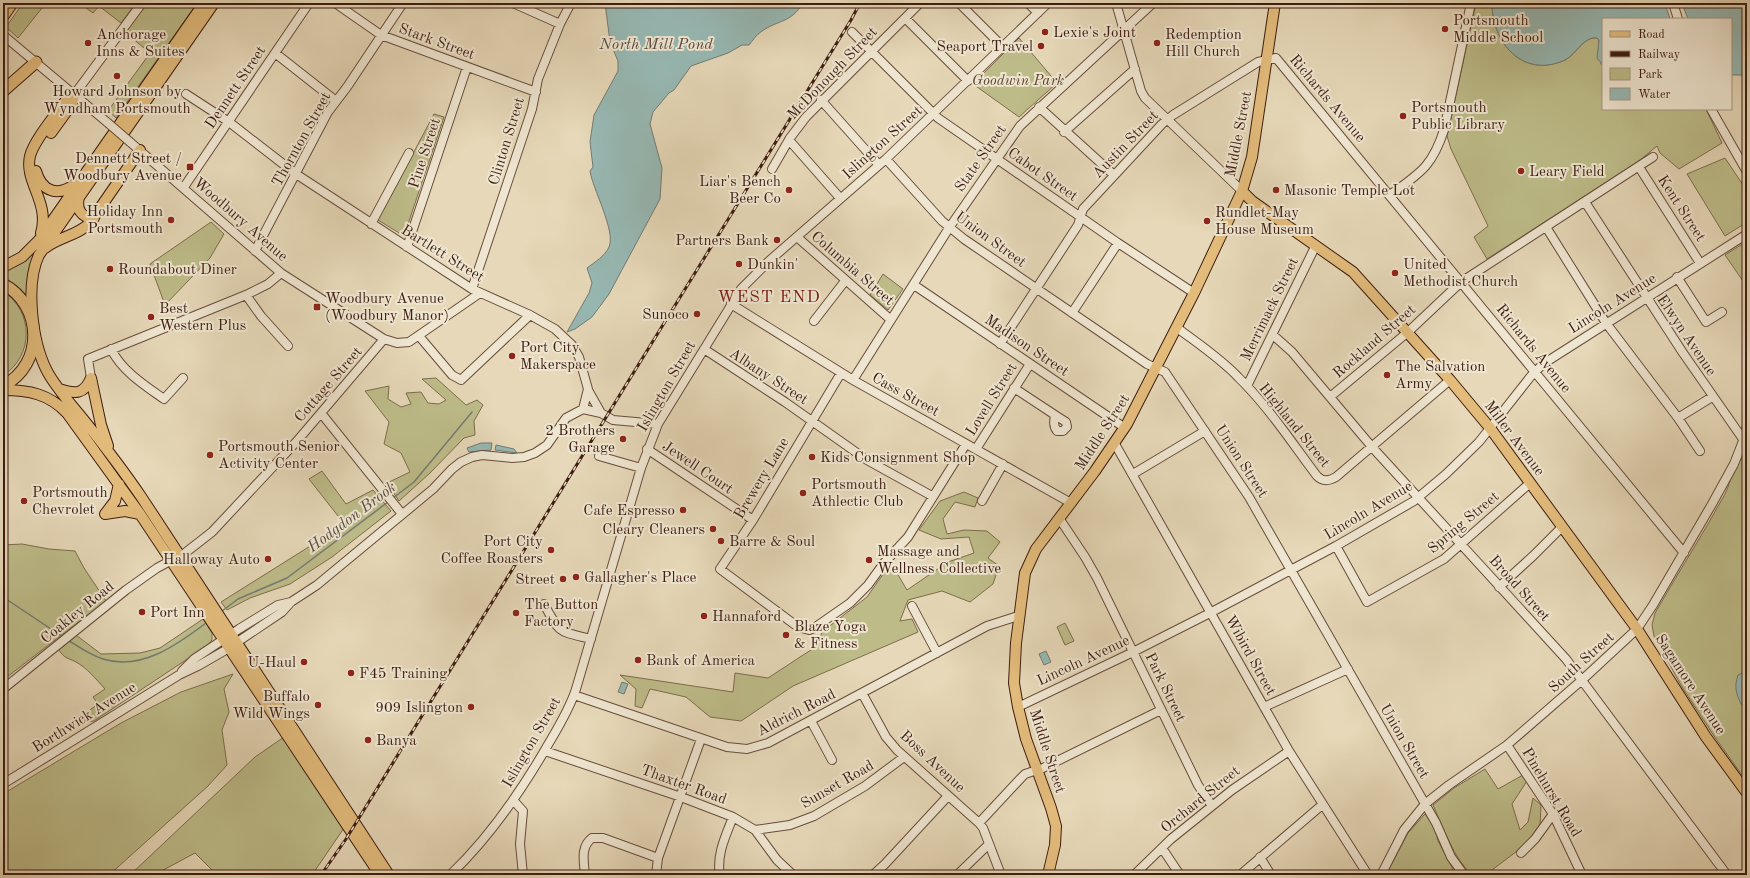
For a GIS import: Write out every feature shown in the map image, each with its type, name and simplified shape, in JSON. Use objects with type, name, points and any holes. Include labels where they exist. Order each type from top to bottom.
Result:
[{"type":"highway","points":[[3,16],[12,3]]},
{"type":"highway","points":[[3,91],[36,62]]},
{"type":"highway","points":[[3,284],[16,293],[25,303],[31,314],[34,330],[34,344],[26,364],[18,375],[3,386]]},
{"type":"main road","points":[[40,245],[84,175],[204,3]]},
{"type":"main road","points":[[3,267],[40,245],[79,197],[214,3]]},
{"type":"main road","name":"Middle Street","points":[[1048,875],[1055,845],[1056,828],[1051,808],[1026,739],[1018,707],[1014,672],[1018,616],[1029,560],[1115,444],[1125,428],[1157,368],[1242,191],[1252,157],[1275,3]]},
{"type":"main road","points":[[74,95],[72,104],[38,153],[36,170],[41,183],[54,191],[70,188],[84,175]]},
{"type":"main road","points":[[74,95],[67,99],[31,154],[29,168],[44,216],[40,245],[33,275],[32,294],[34,330],[44,366],[59,389],[142,498],[389,875]]},
{"type":"main road","points":[[40,245],[56,241],[79,232],[94,218],[140,150]]},
{"type":"main road","name":"Miller Avenue","points":[[1242,191],[1252,201],[1353,272],[1408,332],[1490,428],[1637,629]]},
{"type":"main road","points":[[79,197],[78,206],[81,214],[88,218],[94,218]]},
{"type":"main road","points":[[59,389],[70,393],[81,391],[89,384],[91,378]]},
{"type":"main road","points":[[91,378],[101,425],[113,458]]},
{"type":"main road","points":[[3,390],[35,393],[46,397],[68,413],[171,559],[380,875]]},
{"type":"main road","points":[[119,484],[115,501],[106,514],[125,511],[140,514]]},
{"type":"main road","name":"Sagamore Avenue","points":[[1637,629],[1699,726],[1747,793]]},
{"type":"street","points":[[74,95],[142,3]]},
{"type":"street","name":"Dennett Street","points":[[184,187],[309,3]]},
{"type":"street","name":"Stark Street","points":[[335,3],[382,36],[536,92]]},
{"type":"street","name":"Thornton Street","points":[[255,251],[323,121],[403,3]]},
{"type":"street","points":[[513,3],[560,24]]},
{"type":"street","name":"Clinton Street","points":[[476,291],[532,109],[538,79],[560,24],[571,3]]},
{"type":"street","name":"McDonough Street","points":[[772,169],[789,140],[821,100],[920,3]]},
{"type":"street","points":[[960,3],[1003,47]]},
{"type":"street","points":[[1028,3],[1038,13]]},
{"type":"street","name":"Islington Street","points":[[450,875],[468,857],[513,800],[562,722],[574,695],[647,449],[658,424],[731,304],[753,276],[886,159],[1048,3]]},
{"type":"street","points":[[1116,3],[1143,95],[1166,119],[1242,191]]},
{"type":"street","name":"State Street","points":[[853,380],[949,228],[1020,126],[1153,3]]},
{"type":"street","points":[[1390,195],[1423,170],[1439,145],[1444,130],[1471,3]]},
{"type":"street","points":[[1673,3],[1678,18]]},
{"type":"street","points":[[905,18],[968,81]]},
{"type":"street","name":"Cabot Street","points":[[852,32],[933,114],[1118,244],[1194,293]]},
{"type":"street","name":"Woodbury Avenue","points":[[3,35],[184,187],[281,273],[384,339],[392,342],[403,343],[419,336],[476,291]]},
{"type":"street","points":[[275,53],[336,101]]},
{"type":"street","name":"Richards Avenue","points":[[1266,61],[1276,58],[1278,60],[1684,553]]},
{"type":"street","name":"Austin Street","points":[[1000,344],[1035,288],[1078,225],[1083,209],[1166,119],[1258,62],[1266,61]]},
{"type":"street","name":"Pine Street","points":[[407,247],[467,67]]},
{"type":"street","points":[[1064,132],[1135,69]]},
{"type":"street","name":"Bartlett Street","points":[[186,94],[229,122],[296,174],[476,291],[530,315],[555,329],[567,340],[579,357],[588,389],[583,409]]},
{"type":"street","points":[[821,100],[879,165]]},
{"type":"street","points":[[1039,107],[1064,132],[1114,175]]},
{"type":"street","points":[[1712,110],[1747,172]]},
{"type":"street","points":[[789,140],[840,198]]},
{"type":"street","points":[[371,224],[409,153]]},
{"type":"street","name":"Rockland Street","points":[[1330,397],[1408,332],[1461,282],[1653,157]]},
{"type":"street","name":"Union Street","points":[[886,159],[949,228],[1147,364],[1165,372],[1249,496],[1436,823],[1451,857],[1464,875]]},
{"type":"street","name":"Kent Street","points":[[1639,167],[1700,263]]},
{"type":"street","name":"Elwyn Avenue","points":[[1585,202],[1646,298],[1712,397],[1745,443]]},
{"type":"street","points":[[1546,227],[1606,323],[1678,418],[1700,451]]},
{"type":"street","name":"Lincoln Avenue","points":[[1018,707],[1134,652],[1211,613],[1336,546],[1419,498],[1471,451],[1534,371],[1547,360],[1747,234]]},
{"type":"street","name":"Columbia Street","points":[[797,237],[845,281],[891,320]]},
{"type":"street","points":[[1072,313],[1118,244]]},
{"type":"street","name":"Merrimack Street","points":[[1247,386],[1316,245]]},
{"type":"street","points":[[91,378],[88,359],[246,296],[268,284],[281,273]]},
{"type":"street","points":[[1677,278],[1706,322],[1722,312]]},
{"type":"street","points":[[814,321],[845,281]]},
{"type":"street","name":"Madison Street","points":[[914,285],[1125,428]]},
{"type":"street","points":[[246,296],[261,316],[288,346]]},
{"type":"street","name":"Cass Street","points":[[731,304],[841,373],[1071,503]]},
{"type":"street","points":[[419,336],[452,376],[461,380],[530,315]]},
{"type":"street","name":"Highland Street","points":[[1176,327],[1230,369],[1247,386],[1320,479],[1327,481],[1336,477],[1450,380]]},
{"type":"street","name":"Broad Street","points":[[1273,334],[1292,352],[1372,447],[1566,659],[1727,875]]},
{"type":"street","name":"Cottage Street","points":[[171,559],[200,542],[221,522],[322,413],[384,339]]},
{"type":"street","points":[[111,349],[117,360],[127,371],[164,399],[183,378]]},
{"type":"street","name":"Albany Street","points":[[704,349],[812,421],[841,373]]},
{"type":"street","name":"Lovell Street","points":[[976,449],[1030,364]]},
{"type":"street","points":[[1014,388],[1055,415]]},
{"type":"street","points":[[588,389],[601,413]]},
{"type":"street","points":[[1678,418],[1712,397]]},
{"type":"street","points":[[583,409],[601,413],[613,420],[658,424]]},
{"type":"street","name":"Borthwick Avenue","points":[[3,784],[179,674],[194,659],[226,644],[278,605],[291,602],[316,585],[432,490],[452,469],[462,462],[482,455],[512,458],[524,457],[535,453],[547,445],[566,418],[583,409]]},
{"type":"street","points":[[322,413],[402,514]]},
{"type":"street","points":[[812,421],[867,460],[932,496],[966,444]]},
{"type":"street","name":"Brewery Lane","points":[[812,421],[753,520],[720,569],[798,626],[809,630],[814,628],[850,603],[868,585],[884,563],[908,537],[932,496]]},
{"type":"street","name":"South Street","points":[[1381,875],[1404,830],[1425,804],[1449,785],[1507,745],[1582,680],[1637,629],[1684,553],[1728,476],[1745,443],[1747,426]]},
{"type":"street","points":[[1132,474],[1205,431]]},
{"type":"street","name":"Wibird Street","points":[[1115,444],[1289,751],[1368,875]]},
{"type":"street","name":"Jewell Court","points":[[647,449],[753,520]]},
{"type":"street","points":[[599,456],[641,468]]},
{"type":"street","points":[[982,501],[1003,464]]},
{"type":"street","name":"Spring Street","points":[[1336,546],[1367,602],[1444,559],[1530,483]]},
{"type":"street","name":"Park Street","points":[[1059,518],[1097,578],[1198,785],[1212,806]]},
{"type":"street","points":[[1499,587],[1562,527]]},
{"type":"street","name":"Coakley Road","points":[[3,689],[126,590],[171,559]]},
{"type":"street","points":[[544,604],[558,629],[566,633],[591,639]]},
{"type":"street","points":[[912,606],[937,653]]},
{"type":"street","name":"Aldrich Road","points":[[574,695],[701,739],[727,747],[747,749],[768,742],[811,720],[987,626],[1018,616]]},
{"type":"street","points":[[1264,707],[1348,669]]},
{"type":"street","name":"Boss Avenue","points":[[862,693],[886,736],[904,757],[979,823]]},
{"type":"street","points":[[1001,875],[979,823],[1021,778],[1025,774],[1038,770],[1161,710]]},
{"type":"street","points":[[811,720],[832,760]]},
{"type":"street","points":[[656,875],[658,858],[701,739]]},
{"type":"street","name":"Pinehurst Road","points":[[1507,745],[1553,814],[1582,875]]},
{"type":"street","name":"Thaxter Road","points":[[545,751],[680,797],[733,817],[755,830],[777,860],[793,875]]},
{"type":"street","name":"Orchard Street","points":[[1134,875],[1162,848],[1212,806],[1253,774],[1289,751]]},
{"type":"street","name":"Sunset Road","points":[[755,830],[790,825],[814,816],[865,786],[904,757]]},
{"type":"street","points":[[873,875],[886,864],[948,796]]},
{"type":"street","points":[[513,800],[523,811],[520,844],[523,875]]},
{"type":"street","points":[[1240,875],[1322,805]]},
{"type":"street","points":[[1521,853],[1535,839],[1553,814]]},
{"type":"street","points":[[720,875],[720,856],[733,817]]},
{"type":"street","points":[[585,875],[585,845],[592,838],[603,838],[658,858]]},
{"type":"street","points":[[957,875],[989,844]]},
{"type":"street","points":[[1162,848],[1180,875]]},
{"type":"street","points":[[1260,857],[1271,875]]},
{"type":"green space","points":[[23,3],[46,3],[18,38],[6,27]]},
{"type":"green space","points":[[79,3],[136,3],[121,23],[99,6],[93,13]]},
{"type":"green space","points":[[147,3],[197,3],[116,118],[108,111],[150,53],[125,32]]},
{"type":"green space","points":[[1476,3],[1492,3],[1493,18],[1504,44],[1513,54],[1523,61],[1536,65],[1550,65],[1565,60],[1584,42],[1592,38],[1597,38],[1599,40],[1602,64],[1602,110],[1706,110],[1722,143],[1679,169],[1660,153],[1657,146],[1639,161],[1487,259],[1474,237],[1488,226],[1451,149],[1447,136]]},
{"type":"green space","name":"Goodwin Park","points":[[1019,38],[1057,83],[1019,117],[973,84]]},
{"type":"green space","points":[[434,114],[444,117],[404,236],[378,220]]},
{"type":"green space","points":[[1725,158],[1747,191],[1747,222],[1725,236],[1687,174]]},
{"type":"green space","points":[[211,222],[224,234],[210,258],[165,305],[150,264]]},
{"type":"green space","points":[[1747,241],[1747,287],[1725,255]]},
{"type":"green space","points":[[33,254],[35,256],[27,294],[25,294],[17,286],[3,277],[3,271],[16,266]]},
{"type":"green space","points":[[883,274],[903,289],[888,310],[870,295]]},
{"type":"green space","points":[[3,291],[13,300],[20,310],[25,322],[26,334],[25,345],[20,357],[13,367],[3,376]]},
{"type":"green space","points":[[436,378],[466,405],[477,400],[483,405],[474,421],[475,435],[464,438],[430,473],[399,501],[387,483],[410,472],[401,453],[384,444],[389,422],[365,391],[389,386],[388,399],[401,407],[411,404],[406,393],[421,392],[428,403],[439,404],[446,400],[422,379]]},
{"type":"green space","points":[[1747,455],[1747,782],[1714,736],[1682,687],[1654,636],[1652,625],[1655,613],[1725,494],[1733,472],[1739,462]]},
{"type":"green space","points":[[322,471],[346,504],[373,490],[391,511],[332,557],[290,584],[250,598],[227,610],[221,602],[323,538],[342,521],[309,479]]},
{"type":"green space","points":[[964,492],[978,498],[975,507],[955,502],[943,519],[947,534],[964,530],[987,531],[1000,542],[988,558],[999,566],[993,584],[970,602],[942,591],[908,600],[900,621],[912,619],[918,632],[793,686],[741,721],[710,717],[686,697],[650,689],[642,708],[635,706],[636,689],[620,675],[733,692],[735,673],[768,678],[817,646],[822,632],[867,597],[891,563],[907,590],[948,562],[974,553],[969,537],[941,539],[919,530],[940,501]]},
{"type":"green space","points":[[22,544],[49,549],[75,551],[84,568],[106,601],[3,680],[3,545]]},
{"type":"green space","points":[[203,619],[212,633],[212,640],[207,646],[94,721],[86,722],[83,715],[98,704],[93,697],[105,689],[84,667],[64,656],[58,649],[76,635],[101,654],[140,653],[160,648]]},
{"type":"green space","points":[[1065,623],[1074,641],[1065,645],[1057,627]]},
{"type":"green space","points":[[233,674],[224,689],[229,712],[222,730],[227,765],[208,786],[109,875],[3,875],[3,794],[121,723],[181,692]]},
{"type":"green space","points":[[284,737],[344,828],[312,875],[217,875],[195,853],[154,875],[130,875],[255,757]]},
{"type":"green space","points":[[1485,769],[1498,789],[1523,775],[1527,781],[1512,804],[1520,830],[1528,822],[1533,798],[1541,805],[1540,828],[1525,845],[1492,870],[1496,875],[1472,875],[1459,860],[1433,805],[1454,788]]},
{"type":"green space","points":[[1425,814],[1435,828],[1438,841],[1453,869],[1448,875],[1386,875],[1408,833]]},
{"type":"water","name":"North Mill Pond","points":[[605,3],[803,3],[789,18],[762,31],[749,45],[742,45],[728,53],[691,66],[674,90],[669,93],[653,112],[650,124],[662,168],[660,199],[609,294],[592,317],[575,329],[567,332],[589,293],[592,283],[587,268],[600,259],[605,253],[609,247],[610,240],[607,221],[590,171],[593,167],[590,142],[594,115],[618,71],[618,61],[610,42]]},
{"type":"water","points":[[1492,3],[1665,3],[1670,18],[1602,18],[1602,64],[1597,58],[1599,40],[1597,38],[1592,38],[1584,42],[1565,60],[1550,65],[1536,65],[1523,61],[1513,54],[1504,44],[1493,18]]},
{"type":"water","points":[[1682,3],[1747,3],[1747,75],[1732,75],[1732,18],[1688,18]]},
{"type":"water","points":[[481,443],[492,443],[491,450],[469,452],[467,448]]},
{"type":"water","points":[[496,445],[514,449],[517,453],[495,450]]},
{"type":"water","points":[[1046,651],[1051,662],[1044,665],[1039,654]]},
{"type":"water","points":[[1747,671],[1747,707],[1741,704],[1736,687],[1738,675]]},
{"type":"water","points":[[622,682],[628,684],[624,694],[618,692]]},
{"type":"waterway","name":"Hodgdon Brook","points":[[393,498],[414,482],[472,412]]},
{"type":"waterway","name":"Hodgdon Brook","points":[[222,611],[238,599],[287,578],[388,502]]},
{"type":"waterway","name":"Hodgdon Brook","points":[[3,597],[63,637]]},
{"type":"waterway","name":"Hodgdon Brook","points":[[68,640],[89,653],[103,659],[117,662],[131,662],[158,654],[183,640],[206,623]]},
{"type":"railway","points":[[321,875],[346,839],[851,20],[860,3]]},
{"type":"place","name":"Portsmouth Middle School","points":[[1445,29]]},
{"type":"place","name":"Lexie's Joint","points":[[1045,32]]},
{"type":"place","name":"Anchorage Inns & Suites","points":[[88,43]]},
{"type":"place","name":"Redemption Hill Church","points":[[1157,43]]},
{"type":"place","name":"Seaport Travel","points":[[1041,46]]},
{"type":"place","name":"Howard Johnson by Wyndham Portsmouth","points":[[117,76]]},
{"type":"place","name":"Portsmouth Public Library","points":[[1403,116]]},
{"type":"place","name":"Dennett Street / Woodbury Avenue","points":[[190,167]]},
{"type":"place","name":"Leary Field","points":[[1521,171]]},
{"type":"place","name":"Liar's Bench Beer Co","points":[[789,190]]},
{"type":"place","name":"Masonic Temple Lot","points":[[1276,190]]},
{"type":"place","name":"Holiday Inn Portsmouth","points":[[171,220]]},
{"type":"place","name":"Rundlet-May House Museum","points":[[1207,221]]},
{"type":"place","name":"Partners Bank","points":[[777,240]]},
{"type":"place","name":"Dunkin'","points":[[739,264]]},
{"type":"place","name":"Roundabout Diner","points":[[110,269]]},
{"type":"place","name":"United Methodist Church","points":[[1395,273]]},
{"type":"place","name":"Woodbury Avenue (Woodbury Manor)","points":[[317,307]]},
{"type":"place","name":"Sunoco","points":[[697,314]]},
{"type":"place","name":"Best Western Plus","points":[[151,317]]},
{"type":"place","name":"Port City Makerspace","points":[[512,356]]},
{"type":"place","name":"The Salvation Army","points":[[1387,375]]},
{"type":"place","name":"2 Brothers Garage","points":[[623,439]]},
{"type":"place","name":"Portsmouth Senior Activity Center","points":[[210,455]]},
{"type":"place","name":"Kids Consignment Shop","points":[[812,457]]},
{"type":"place","name":"Portsmouth Athlectic Club","points":[[803,493]]},
{"type":"place","name":"Portsmouth Chevrolet","points":[[24,501]]},
{"type":"place","name":"Cafe Espresso","points":[[683,510]]},
{"type":"place","name":"Cleary Cleaners","points":[[713,529]]},
{"type":"place","name":"Barre & Soul","points":[[721,541]]},
{"type":"place","name":"Port City Coffee Roasters","points":[[551,550]]},
{"type":"place","name":"Halloway Auto","points":[[268,559]]},
{"type":"place","name":"Massage and Wellness Collective","points":[[869,560]]},
{"type":"place","name":"Gallagher's Place","points":[[576,577]]},
{"type":"place","name":"Street","points":[[563,579]]},
{"type":"place","name":"Port Inn","points":[[142,612]]},
{"type":"place","name":"The Button Factory","points":[[516,613]]},
{"type":"place","name":"Hannaford","points":[[704,616]]},
{"type":"place","name":"Blaze Yoga & Fitness","points":[[786,635]]},
{"type":"place","name":"Bank of America","points":[[638,660]]},
{"type":"place","name":"U-Haul","points":[[304,662]]},
{"type":"place","name":"F45 Training","points":[[351,673]]},
{"type":"place","name":"Buffalo Wild Wings","points":[[318,705]]},
{"type":"place","name":"909 Islington","points":[[471,707]]},
{"type":"place","name":"Banya","points":[[368,740]]},
{"type":"district","name":"WEST END","points":[[769,296]]}]
